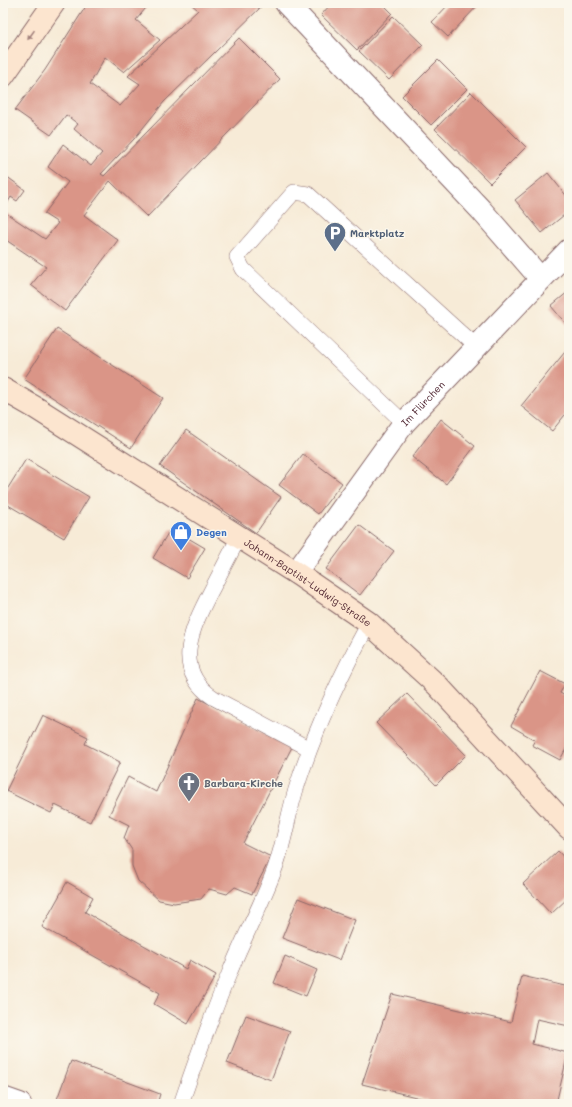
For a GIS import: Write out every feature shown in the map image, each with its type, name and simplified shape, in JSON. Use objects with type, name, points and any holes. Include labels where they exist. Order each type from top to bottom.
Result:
[{"type":"street","points":[[3,76],[54,3]]},
{"type":"street","points":[[286,3],[481,210],[542,279]]},
{"type":"street","name":"Im Flürchen","points":[[296,573],[404,423],[569,250]]},
{"type":"street","name":"Johann-Baptist-Ludwig-Straße","points":[[3,389],[36,408],[296,573],[368,623],[438,686],[569,828]]},
{"type":"street","points":[[3,1098],[20,1104]]},
{"type":"lane","points":[[404,423],[243,269],[237,257],[294,192],[308,194],[476,347]]},
{"type":"lane","points":[[239,537],[195,622],[189,641],[189,662],[193,677],[202,690],[214,698],[310,749]]},
{"type":"lane","points":[[181,1104],[201,1045],[224,987],[274,872],[284,844],[297,785],[310,749],[344,670],[368,623]]},
{"type":"building","points":[[88,3],[150,3],[136,20],[160,40],[124,72],[105,57],[90,84],[120,106],[140,84],[128,76],[198,10],[190,3],[265,3],[164,102],[134,139],[101,174],[104,176],[239,38],[280,79],[147,217],[110,181],[84,215],[118,240],[65,311],[31,285],[46,267],[3,238],[3,211],[45,239],[58,223],[44,214],[68,182],[48,167],[63,144],[91,166],[102,153],[74,129],[78,124],[66,115],[51,135],[15,110],[45,70]]},
{"type":"building","points":[[332,3],[382,3],[392,13],[357,50],[321,15]]},
{"type":"building","points":[[450,3],[480,3],[448,37],[432,22]]},
{"type":"building","points":[[393,16],[423,45],[389,80],[359,51]]},
{"type":"building","points":[[438,60],[467,89],[431,125],[402,96]]},
{"type":"building","points":[[471,92],[526,147],[490,183],[435,129]]},
{"type":"building","points":[[548,173],[569,199],[569,211],[542,233],[515,200]]},
{"type":"building","points":[[6,176],[25,190],[17,201],[11,197],[5,207],[3,205],[3,179]]},
{"type":"building","points":[[569,291],[569,323],[567,325],[551,306]]},
{"type":"building","points":[[57,329],[163,398],[131,448],[24,379]]},
{"type":"building","points":[[569,347],[569,410],[552,431],[521,406]]},
{"type":"building","points":[[441,419],[475,446],[446,484],[412,457]]},
{"type":"building","points":[[186,430],[281,497],[256,533],[160,466]]},
{"type":"building","points":[[303,454],[342,483],[318,514],[279,485]]},
{"type":"building","points":[[26,459],[89,497],[64,538],[3,502],[3,496]]},
{"type":"building","points":[[359,525],[394,551],[360,595],[326,569]]},
{"type":"building","points":[[171,528],[205,548],[187,578],[153,558]]},
{"type":"building","points":[[540,671],[565,684],[560,693],[569,698],[569,743],[560,760],[532,745],[535,740],[511,726]]},
{"type":"building","points":[[407,694],[466,755],[436,785],[376,723]]},
{"type":"building","name":"Barbara-Kirche","points":[[198,698],[292,747],[243,843],[271,857],[252,894],[235,887],[227,894],[209,889],[201,899],[174,903],[159,900],[138,881],[132,866],[132,850],[124,838],[129,825],[109,815],[128,777],[156,792]]},
{"type":"building","points":[[43,715],[88,737],[85,744],[120,762],[90,822],[55,805],[51,813],[6,791]]},
{"type":"building","points":[[558,851],[569,863],[569,897],[551,914],[523,884]]},
{"type":"building","points":[[67,882],[93,897],[85,912],[186,969],[190,960],[216,975],[188,1024],[154,1004],[160,993],[42,927]]},
{"type":"building","points":[[298,898],[355,920],[339,960],[282,938]]},
{"type":"building","points":[[285,956],[317,970],[306,996],[274,983]]},
{"type":"building","points":[[522,976],[569,987],[569,1026],[537,1019],[532,1044],[568,1053],[556,1104],[445,1104],[362,1084],[392,994],[511,1022]]},
{"type":"building","points":[[246,1015],[290,1031],[271,1080],[227,1063]]},
{"type":"building","points":[[71,1061],[160,1094],[157,1104],[62,1104],[56,1102]]},
{"type":"place","name":"Marktplatz","points":[[335,252]]},
{"type":"place","name":"Degen","points":[[181,552]]},
{"type":"place","name":"Barbara-Kirche","points":[[189,802]]}]
